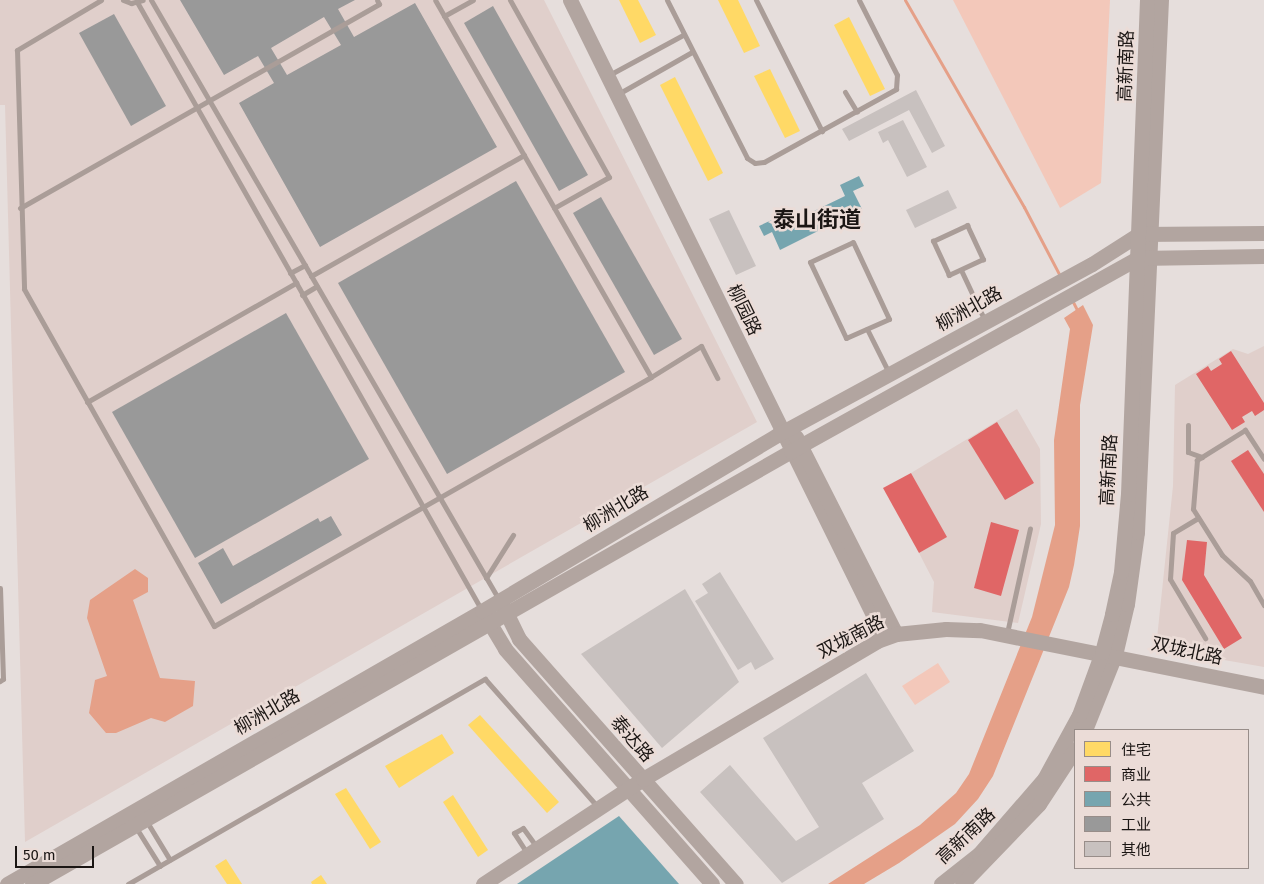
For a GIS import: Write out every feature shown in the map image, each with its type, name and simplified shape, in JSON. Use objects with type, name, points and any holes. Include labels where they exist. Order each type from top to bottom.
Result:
[{"type":"main road","name":"柳园路","points":[[570,0],[622,92],[787,430],[890,635]]},
{"type":"main road","name":"柳园路","points":[[580,0],[612,73]]},
{"type":"main road","name":"高新南路","points":[[1145,234],[1147,0]]},
{"type":"main road","name":"高新南路","points":[[1085,729],[1109,654],[1121,572],[1128,494],[1161,0]]},
{"type":"main road","points":[[1145,234],[1264,233]]},
{"type":"main road","name":"柳洲北路","points":[[7,884],[500,601],[787,430],[1145,234]]},
{"type":"main road","name":"柳洲北路","points":[[32,884],[796,448],[1099,279],[1144,257],[1264,256]]},
{"type":"main road","name":"泰达路","points":[[500,601],[519,640],[736,884]]},
{"type":"main road","name":"泰达路","points":[[482,611],[505,649],[626,789],[712,884]]},
{"type":"main road","name":"双垅南路","points":[[483,884],[626,789],[890,635],[946,629],[1010,635],[1109,654]]},
{"type":"main road","name":"高新南路","points":[[941,884],[979,854],[1044,779],[1079,715],[1109,654]]},
{"type":"main road","name":"双垅北路","points":[[1109,654],[1264,687]]},
{"type":"main road","name":"高新南路","points":[[962,884],[1039,804],[1074,751]]},
{"type":"lane","points":[[101,0],[17,50],[20,208],[24,289],[214,626],[441,499],[701,346],[717,378]]},
{"type":"lane","points":[[123,0],[140,1],[196,109],[482,611]]},
{"type":"lane","points":[[151,0],[500,601]]},
{"type":"lane","points":[[20,208],[210,101],[378,2],[385,0]]},
{"type":"lane","points":[[435,0],[651,377]]},
{"type":"lane","points":[[444,16],[473,0]]},
{"type":"lane","points":[[510,0],[609,177],[554,208]]},
{"type":"lane","points":[[667,0],[683,35],[747,158],[755,163],[764,162],[890,94],[898,82],[858,0]]},
{"type":"lane","points":[[756,0],[822,131]]},
{"type":"lane","points":[[612,73],[683,35]]},
{"type":"lane","points":[[622,92],[692,52]]},
{"type":"lane","points":[[845,92],[857,112]]},
{"type":"lane","points":[[311,276],[524,155]]},
{"type":"lane","points":[[967,225],[983,260],[961,270],[948,276],[933,241],[967,225]]},
{"type":"lane","points":[[853,242],[888,319],[867,329],[846,338],[810,262],[853,242]]},
{"type":"lane","points":[[290,273],[305,265]]},
{"type":"lane","points":[[961,270],[986,321]]},
{"type":"lane","points":[[87,402],[296,283]]},
{"type":"lane","points":[[302,295],[317,286]]},
{"type":"lane","points":[[867,329],[890,374]]},
{"type":"lane","points":[[1188,425],[1188,452],[1202,457]]},
{"type":"lane","points":[[1264,459],[1245,430],[1197,460],[1193,509],[1222,555],[1250,581],[1264,605]]},
{"type":"lane","points":[[1198,518],[1173,533],[1170,579],[1205,638]]},
{"type":"lane","points":[[1010,635],[1030,528]]},
{"type":"lane","points":[[486,578],[513,536]]},
{"type":"lane","points":[[0,588],[3,679],[0,681]]},
{"type":"lane","points":[[128,884],[485,679],[598,807]]},
{"type":"lane","points":[[140,823],[170,860]]},
{"type":"lane","points":[[140,823],[160,866]]},
{"type":"shaded area","points":[[0,0],[544,0],[757,422],[25,842],[5,105],[0,105]]},
{"type":"shaded area","points":[[953,0],[1110,0],[1101,183],[1060,208]]},
{"type":"shaded area","points":[[1083,305],[1093,325],[1080,405],[1080,526],[1074,565],[1069,587],[993,776],[978,799],[955,824],[899,863],[864,884],[828,884],[920,825],[956,793],[969,774],[1032,617],[1055,525],[1054,440],[1070,329],[1064,318]]},
{"type":"shaded area","points":[[1264,346],[1264,667],[1156,648],[1173,486],[1175,385],[1233,349],[1248,354]]},
{"type":"shaded area","points":[[1017,409],[1040,449],[1041,524],[1018,623],[932,612],[934,582],[919,553],[946,537],[911,473]]},
{"type":"shaded area","points":[[135,569],[148,578],[148,592],[133,600],[160,678],[195,681],[193,706],[165,722],[151,718],[116,733],[106,733],[89,713],[95,680],[107,676],[87,618],[90,600]]},
{"type":"shaded area","points":[[938,663],[950,682],[915,705],[902,686]]},
{"type":"building: 住宅","points":[[619,0],[638,0],[656,35],[640,43]]},
{"type":"building: 住宅","points":[[718,0],[738,0],[760,46],[744,53]]},
{"type":"building: 住宅","points":[[849,17],[885,89],[870,96],[834,25]]},
{"type":"building: 住宅","points":[[770,69],[800,131],[785,138],[754,76]]},
{"type":"building: 住宅","points":[[675,77],[723,173],[708,181],[660,85]]},
{"type":"building: 住宅","points":[[480,715],[559,802],[547,813],[468,725]]},
{"type":"building: 住宅","points":[[442,734],[454,753],[399,788],[385,766]]},
{"type":"building: 住宅","points":[[346,788],[381,842],[370,849],[335,794]]},
{"type":"building: 住宅","points":[[453,795],[488,850],[478,857],[443,802]]},
{"type":"building: 住宅","points":[[226,859],[242,884],[227,884],[215,866]]},
{"type":"building: 住宅","points":[[321,875],[327,884],[312,884],[311,882]]},
{"type":"building: 商业","points":[[1231,351],[1264,403],[1264,410],[1255,416],[1252,411],[1242,417],[1245,422],[1232,430],[1196,374],[1208,366],[1211,371],[1222,364],[1219,359]]},
{"type":"building: 商业","points":[[997,422],[1034,483],[1005,500],[968,440]]},
{"type":"building: 商业","points":[[1248,450],[1264,474],[1264,512],[1231,461]]},
{"type":"building: 商业","points":[[911,473],[947,537],[919,553],[883,488]]},
{"type":"building: 商业","points":[[991,522],[1019,530],[1001,596],[974,588]]},
{"type":"building: 商业","points":[[1187,540],[1207,542],[1204,575],[1242,638],[1224,649],[1182,580]]},
{"type":"building: 公共","points":[[859,176],[864,186],[853,191],[862,209],[780,250],[772,232],[764,236],[759,226],[776,218],[781,227],[845,196],[840,185]]},
{"type":"building: 公共","points":[[619,816],[679,884],[517,884]]},
{"type":"building: 工业","points":[[180,0],[355,0],[338,9],[354,37],[415,3],[497,147],[320,247],[239,103],[274,83],[258,56],[224,75]],"holes":[[[324,17],[341,45],[287,75],[271,48]]]},
{"type":"building: 工业","points":[[493,6],[588,175],[559,191],[464,23]]},
{"type":"building: 工业","points":[[114,14],[166,106],[131,126],[79,33]]},
{"type":"building: 工业","points":[[516,181],[625,372],[447,474],[338,283]]},
{"type":"building: 工业","points":[[601,197],[682,339],[654,355],[573,213]]},
{"type":"building: 工业","points":[[286,313],[369,459],[195,558],[112,412]]},
{"type":"building: 工业","points":[[331,516],[342,535],[221,604],[198,563],[223,548],[233,566],[318,518],[320,522]]},
{"type":"building: 其他","points":[[916,90],[945,146],[932,153],[909,110],[849,141],[842,129]]},
{"type":"building: 其他","points":[[903,120],[927,167],[907,177],[888,140],[883,143],[878,132]]},
{"type":"building: 其他","points":[[948,190],[957,208],[915,228],[906,210]]},
{"type":"building: 其他","points":[[729,210],[756,266],[736,275],[709,219]]},
{"type":"building: 其他","points":[[720,572],[774,659],[755,670],[751,662],[738,670],[695,601],[708,593],[702,584]]},
{"type":"building: 其他","points":[[685,589],[739,682],[662,748],[581,654]]},
{"type":"building: 其他","points":[[866,673],[914,751],[862,783],[884,819],[782,883],[700,792],[730,765],[796,841],[819,827],[763,738]]},
{"type":"waterway","points":[[905,0],[1024,207],[1060,276]]},
{"type":"waterway","points":[[1072,300],[1078,312]]},
{"type":"district","name":"泰山街道","points":[[817,220]]}]
